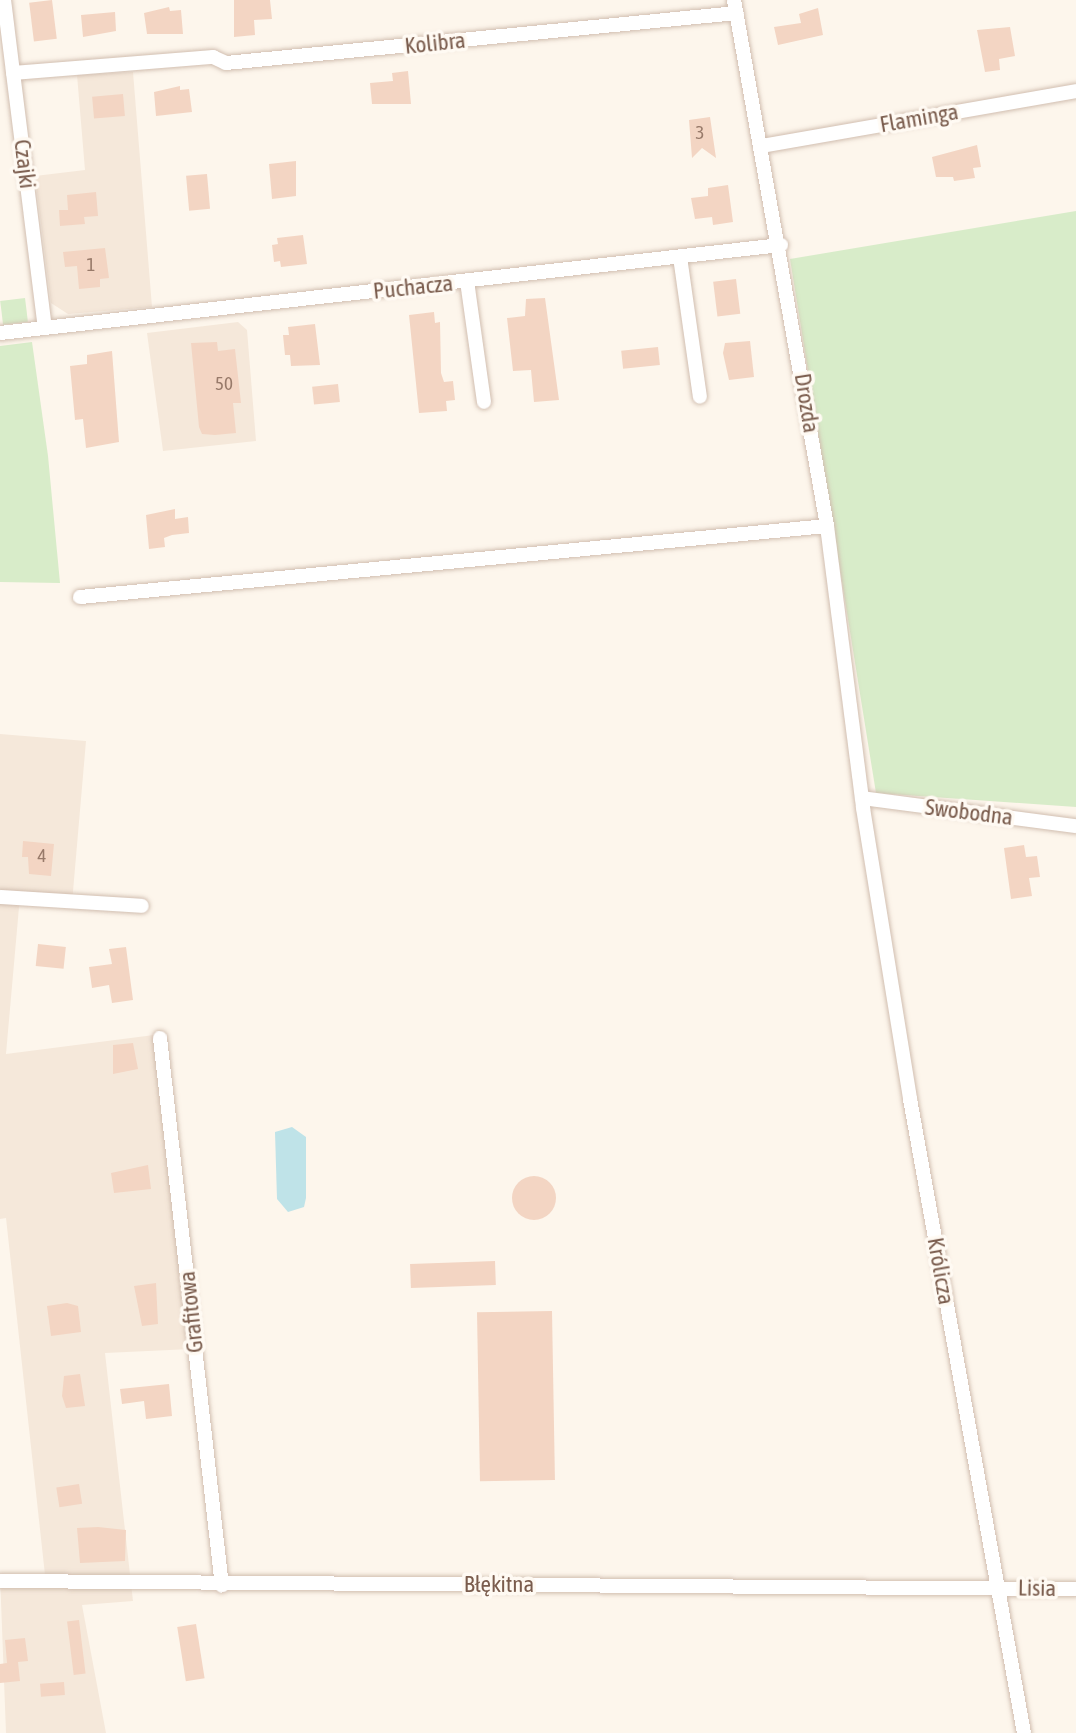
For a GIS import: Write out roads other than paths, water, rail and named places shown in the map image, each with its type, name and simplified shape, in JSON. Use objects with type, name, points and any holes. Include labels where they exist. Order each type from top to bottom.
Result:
[{"type":"street","name":"Czajki","points":[[5,0],[45,327]]},
{"type":"street","name":"Kolibra","points":[[13,74],[213,57],[226,63],[736,6]]},
{"type":"street","name":"Drozda","points":[[736,6],[781,245],[827,526],[862,803]]},
{"type":"street","name":"Flaminga","points":[[762,146],[1076,90]]},
{"type":"street","name":"Puchacza","points":[[0,333],[781,245]]},
{"type":"street","points":[[680,257],[700,397]]},
{"type":"street","points":[[467,281],[484,402]]},
{"type":"street","points":[[80,597],[827,526]]},
{"type":"street","name":"Swobodna","points":[[862,803],[1076,826]]},
{"type":"street","name":"Królicza","points":[[862,803],[1024,1733]]},
{"type":"street","points":[[0,897],[142,906]]},
{"type":"street","name":"Grafitowa","points":[[160,1038],[222,1586]]},
{"type":"street","name":"Błękitna","points":[[0,1581],[222,1586],[998,1587]]},
{"type":"street","name":"Lisia","points":[[998,1587],[1076,1589]]},
{"type":"water","points":[[292,1127],[306,1137],[306,1198],[304,1207],[288,1212],[277,1199],[275,1132]]}]
